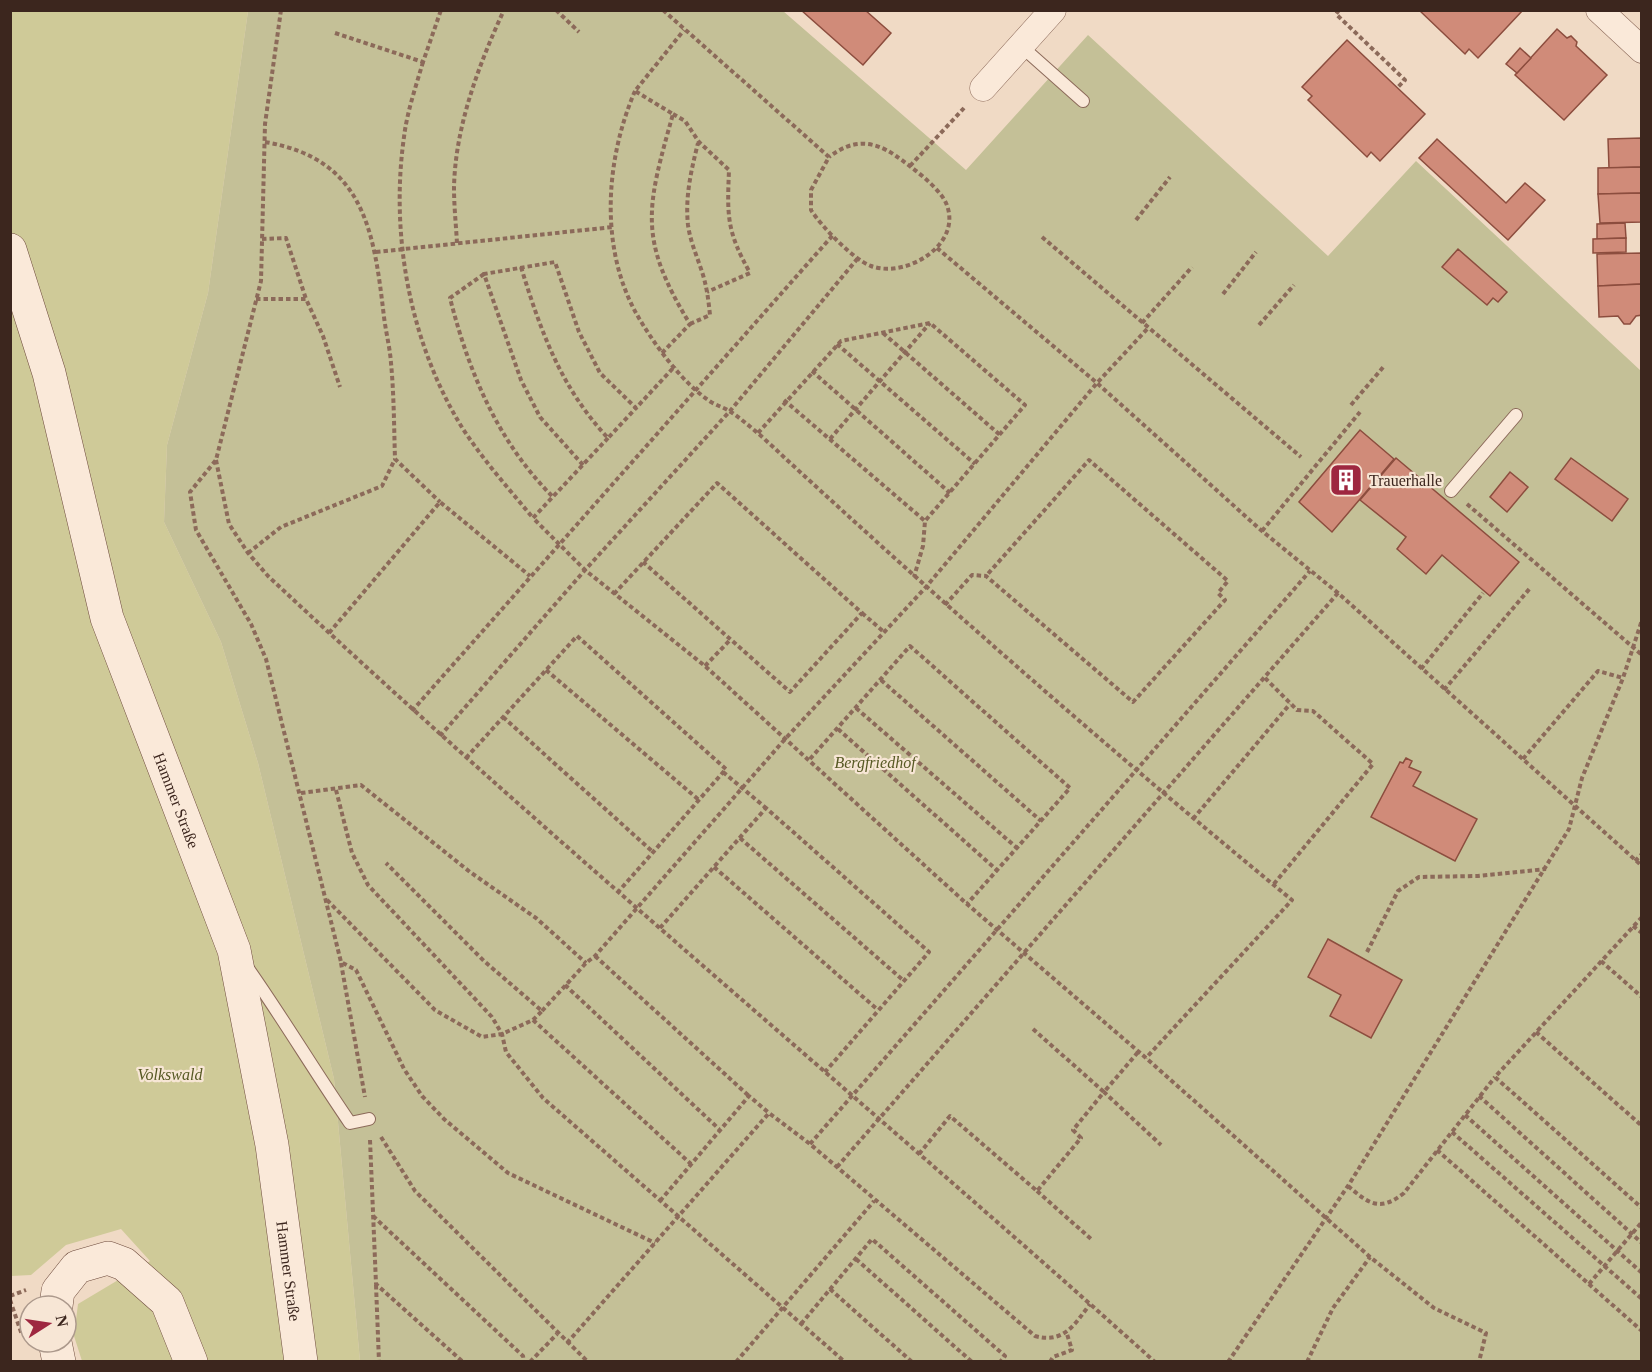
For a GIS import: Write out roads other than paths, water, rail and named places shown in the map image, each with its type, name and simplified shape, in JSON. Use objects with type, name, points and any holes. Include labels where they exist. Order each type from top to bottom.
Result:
[{"type":"main road","name":"Hammer Straße","points":[[10,250],[49,373],[107,618],[234,950],[272,1145],[301,1362]]},
{"type":"main road","points":[[58,1294],[77,1267],[108,1258],[124,1264],[167,1302],[191,1362]]},
{"type":"street","points":[[983,87],[1053,10]]},
{"type":"street","points":[[1599,10],[1641,50]]},
{"type":"lane","points":[[1021,46],[1083,101]]},
{"type":"lane","points":[[1451,490],[1516,415]]},
{"type":"lane","points":[[234,950],[287,1024],[313,1069],[350,1123],[369,1119]]},
{"type":"place","name":"Trauerhalle","points":[[1346,480]]},
{"type":"park label","name":"Bergfriedhof","points":[[875,762]]},
{"type":"park label","name":"Volkswald","points":[[170,1074]]}]
